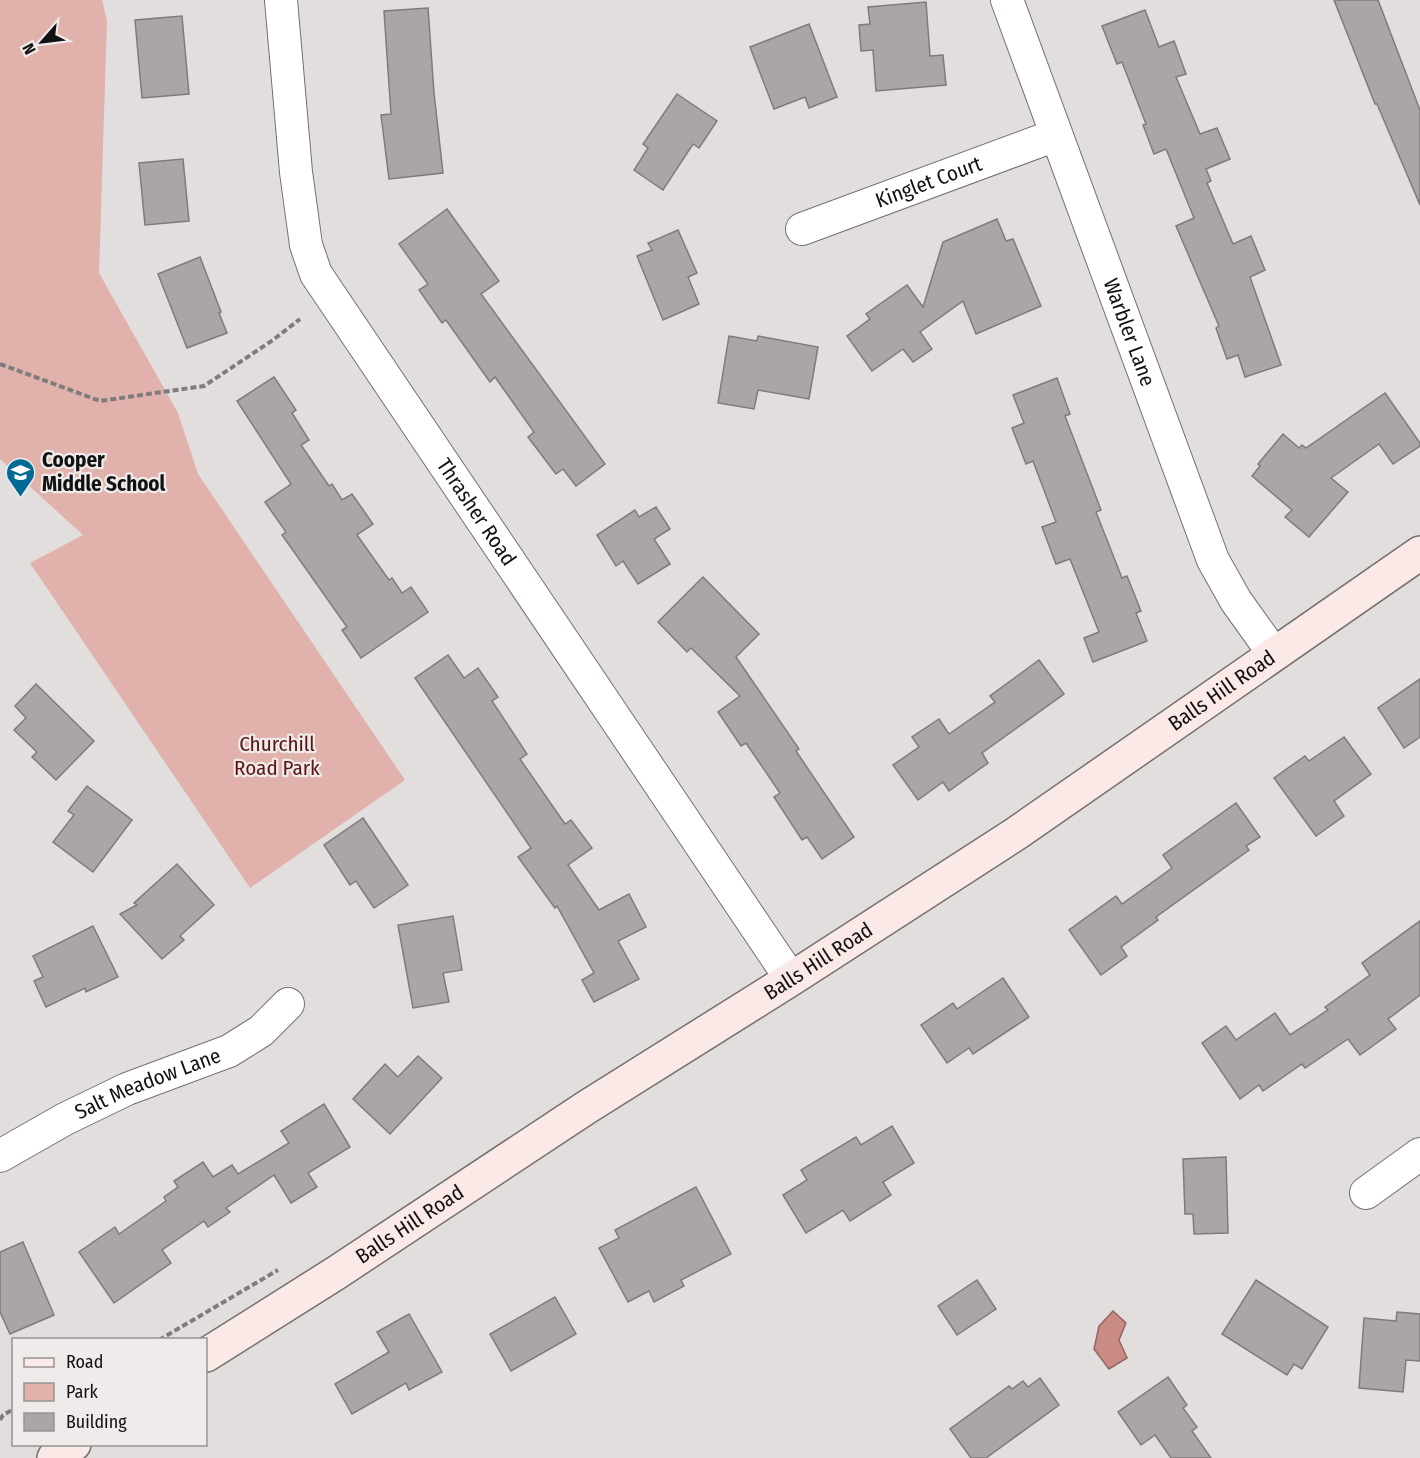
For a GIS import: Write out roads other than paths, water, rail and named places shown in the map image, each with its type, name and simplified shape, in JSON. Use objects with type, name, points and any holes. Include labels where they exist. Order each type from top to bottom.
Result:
[{"type":"street","name":"Thrasher Road","points":[[281,0],[296,172],[304,235],[316,274],[791,979]]},
{"type":"street","name":"Warbler Lane","points":[[1007,0],[1213,560],[1236,601],[1274,654]]},
{"type":"street","name":"Kinglet Court","points":[[802,229],[1056,135]]},
{"type":"street","name":"Balls Hill Road","points":[[207,1354],[336,1273],[587,1107],[1017,833],[1420,553]]},
{"type":"street","name":"Salt Meadow Lane","points":[[0,1156],[65,1119],[127,1089],[229,1052],[261,1031],[288,1004]]},
{"type":"street","points":[[1366,1192],[1420,1154]]},
{"type":"street","points":[[54,1458],[71,1446]]},
{"type":"place","name":"Cooper Middle School","points":[[21,498]]},
{"type":"park label","name":"Churchill Road Park","points":[[277,756]]}]
